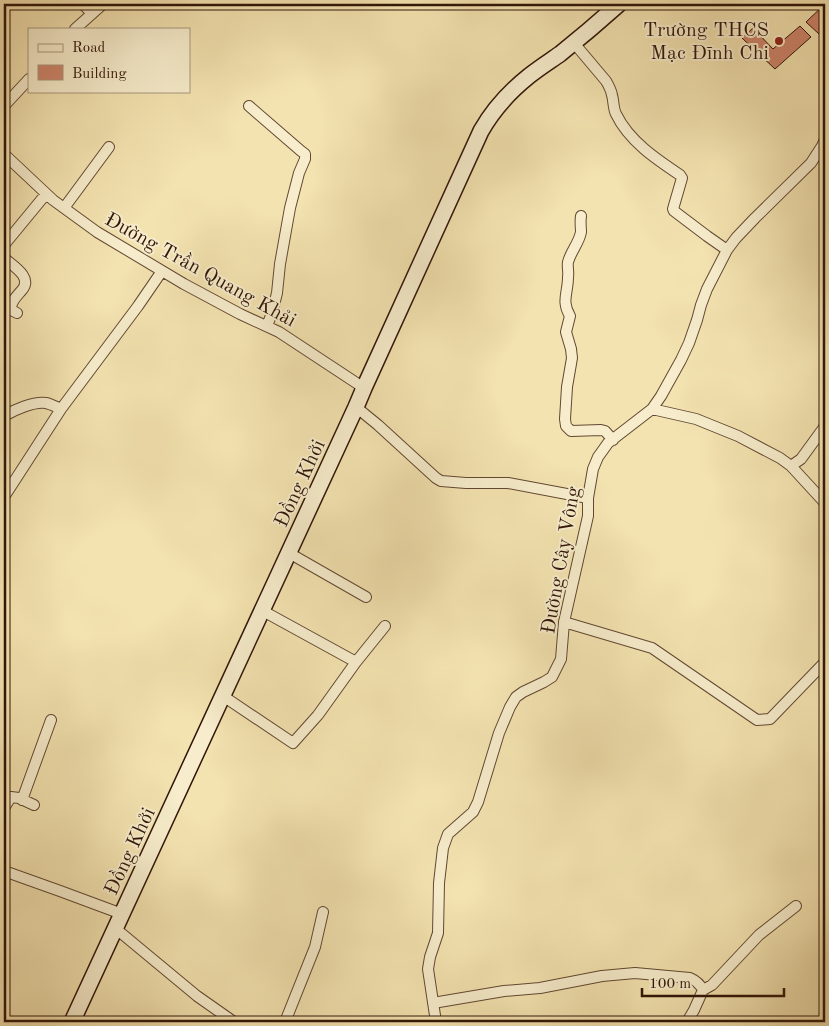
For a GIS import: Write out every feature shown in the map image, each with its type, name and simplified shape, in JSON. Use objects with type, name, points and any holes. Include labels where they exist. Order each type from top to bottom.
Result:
[{"type":"main road","name":"Đồng Khởi","points":[[72,1022],[490,114],[499,103],[529,76],[574,43],[619,4]]},
{"type":"street","points":[[4,9],[8,4]]},
{"type":"street","points":[[83,4],[92,14]]},
{"type":"street","points":[[76,28],[104,4]]},
{"type":"street","points":[[574,43],[606,81],[613,97],[617,117],[626,131],[652,156],[682,178],[673,209],[706,236],[727,250]]},
{"type":"street","points":[[4,106],[28,80]]},
{"type":"street","points":[[249,106],[305,154],[290,208],[277,292],[272,313],[266,326]]},
{"type":"street","name":"Đường Cây Vông","points":[[436,1022],[428,969],[438,933],[439,883],[445,841],[448,834],[472,812],[478,802],[499,733],[510,706],[516,697],[523,692],[552,677],[561,659],[564,622],[588,516],[588,498],[593,469],[598,457],[603,449],[652,408],[689,343],[704,297],[727,250],[755,218],[811,163],[825,139]]},
{"type":"street","points":[[64,208],[109,147]]},
{"type":"street","name":"Đường Trần Quang Khải","points":[[4,154],[46,194],[97,232],[191,288],[292,340],[364,388]]},
{"type":"street","points":[[4,245],[46,194]]},
{"type":"street","points":[[581,216],[581,230],[578,242],[568,261],[565,298],[565,306],[570,316],[566,332],[572,358],[567,388],[566,426],[571,431],[605,431],[613,440]]},
{"type":"street","points":[[4,258],[26,280],[25,286],[12,303],[11,308],[16,313]]},
{"type":"street","points":[[4,496],[61,409],[162,271]]},
{"type":"street","points":[[4,416],[14,410],[44,402],[61,409]]},
{"type":"street","points":[[356,407],[441,481],[466,483],[508,482],[588,498]]},
{"type":"street","points":[[652,408],[696,418],[738,436],[780,458],[791,466],[825,503]]},
{"type":"street","points":[[791,466],[801,459],[825,426]]},
{"type":"street","points":[[289,553],[366,597]]},
{"type":"street","points":[[262,611],[356,662]]},
{"type":"street","points":[[564,622],[652,648],[757,720],[770,719],[825,662]]},
{"type":"street","points":[[223,696],[293,743],[318,715],[356,662],[385,626]]},
{"type":"street","points":[[22,800],[51,720]]},
{"type":"street","points":[[4,808],[11,797],[34,805]]},
{"type":"street","points":[[4,871],[60,891],[118,921],[197,996],[234,1022]]},
{"type":"street","points":[[687,1022],[703,990],[712,985],[759,935],[796,906]]},
{"type":"street","points":[[285,1022],[315,947],[323,912]]},
{"type":"street","points":[[433,1003],[504,991],[549,986],[602,976],[635,973],[690,978],[700,984],[703,990]]},
{"type":"building","points":[[825,4],[825,28],[819,34],[806,22]]},
{"type":"building","points":[[800,26],[811,37],[775,69],[742,38],[753,28],[773,49]]},
{"type":"place","name":"Trường THCS Mạc Đĩnh Chi","points":[[779,41]]}]
